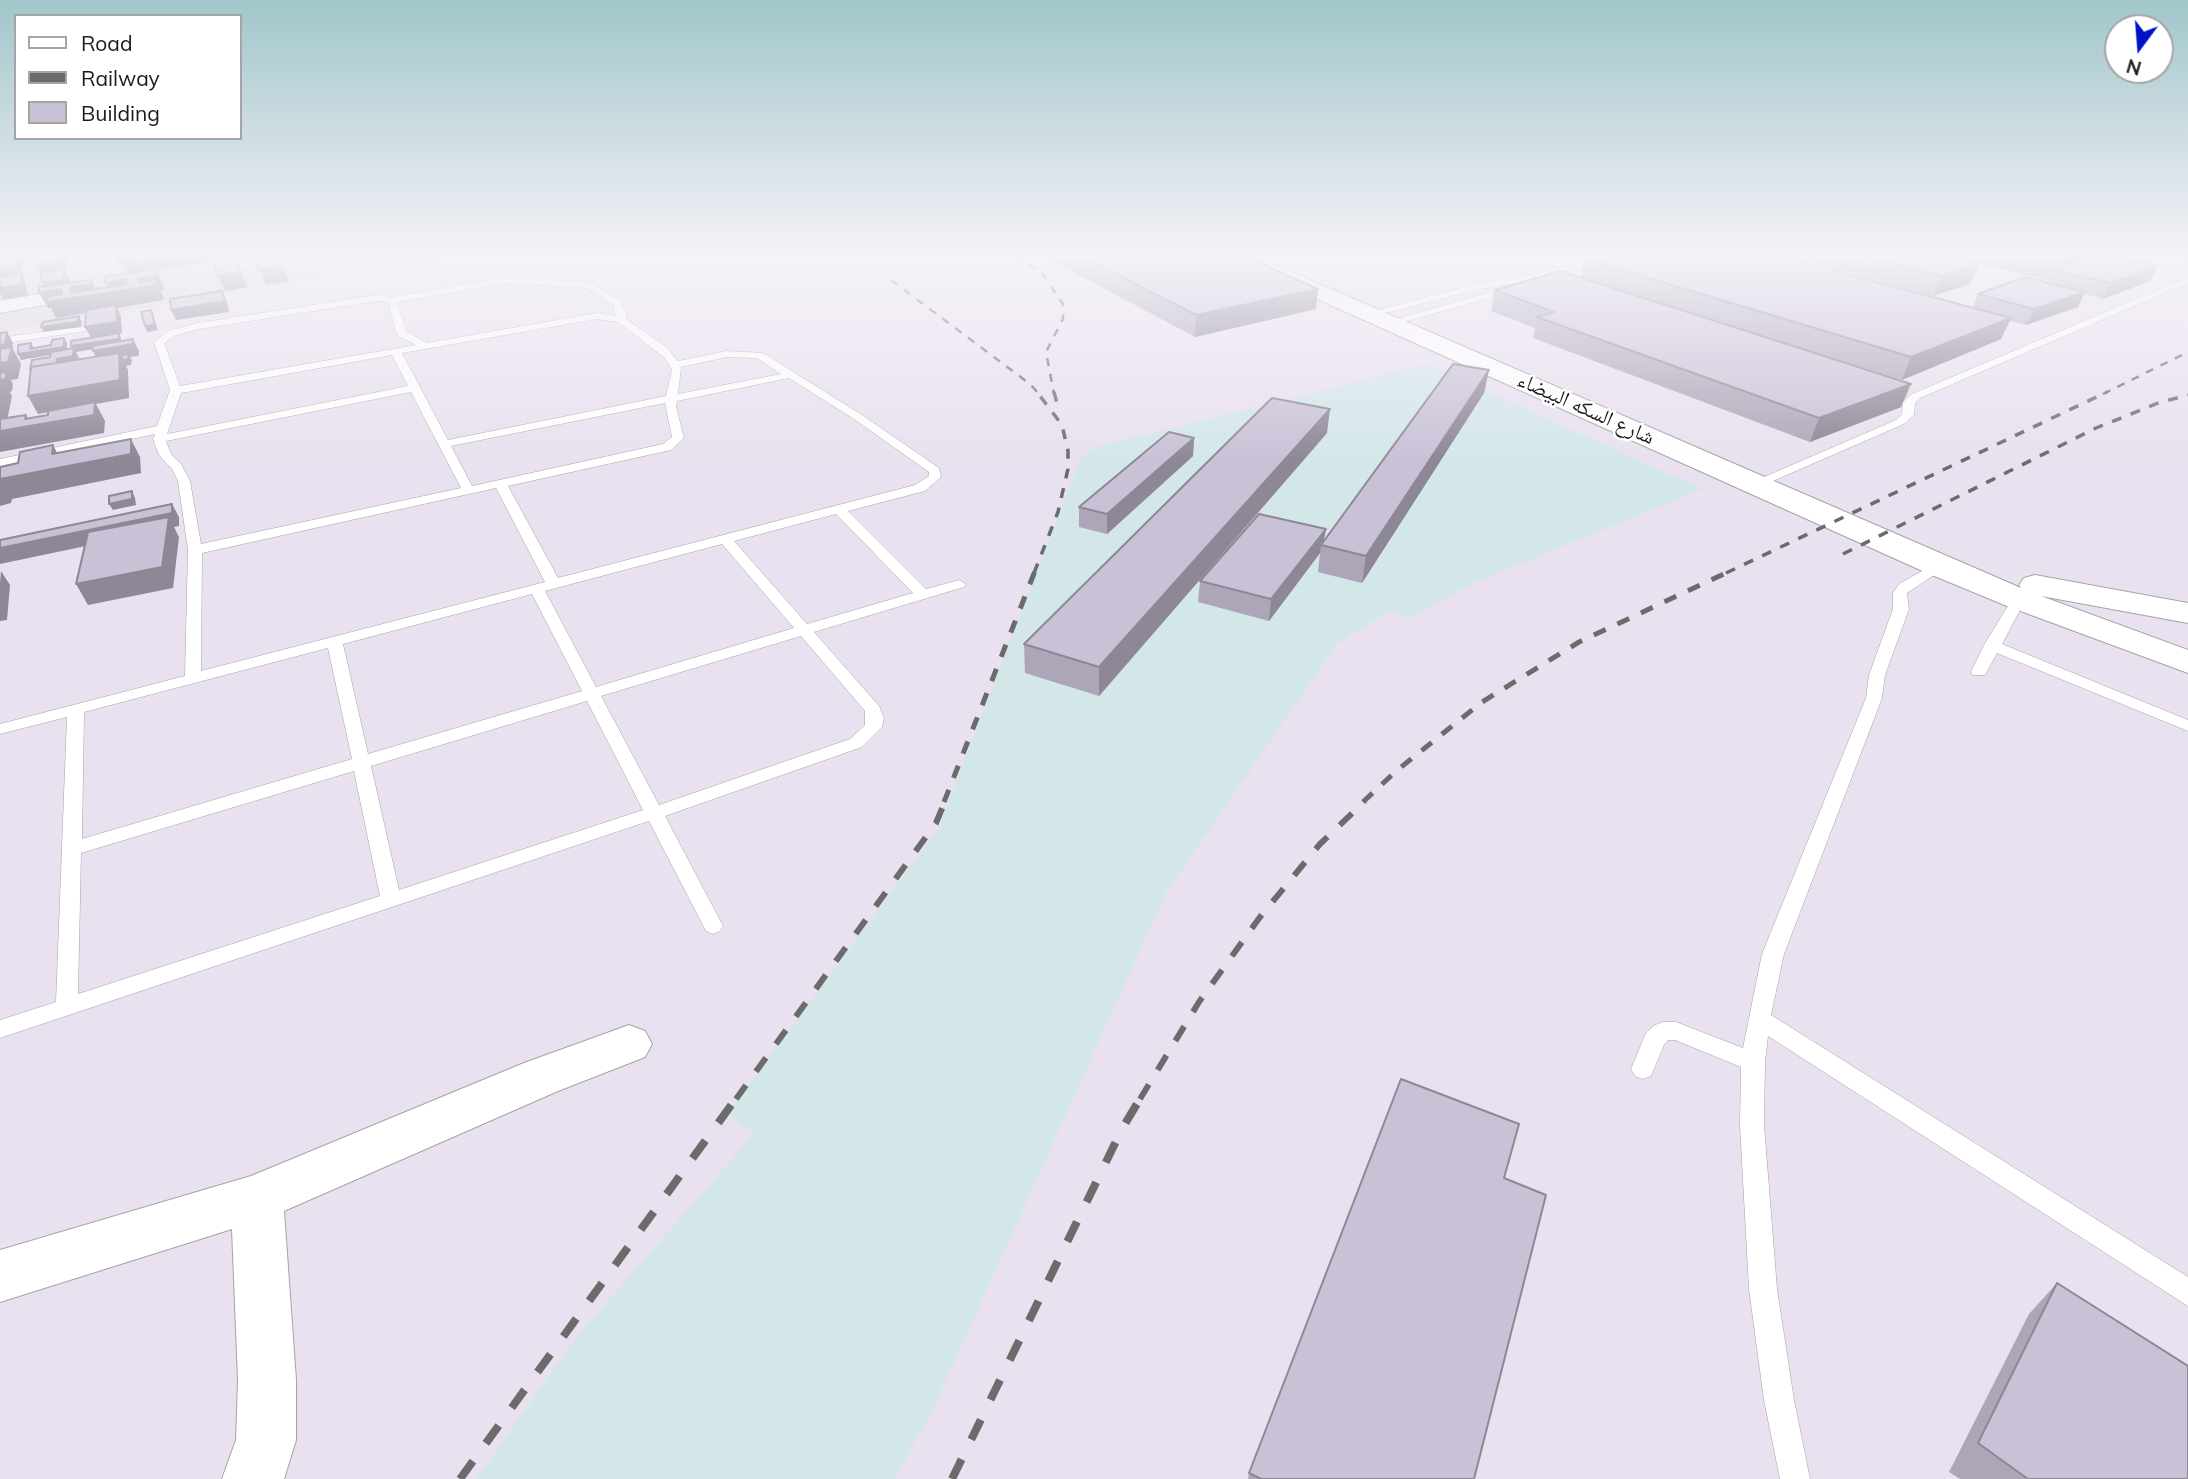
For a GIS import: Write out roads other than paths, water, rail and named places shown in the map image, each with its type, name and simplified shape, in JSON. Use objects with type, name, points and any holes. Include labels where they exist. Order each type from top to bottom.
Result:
[{"type":"street","name":"شارع السكه البيضاء","points":[[1390,323],[1938,566],[2188,662]]},
{"type":"street","name":"شارع السكه البيضاء","points":[[1938,566],[2188,613]]},
{"type":"street","points":[[2019,599],[2188,633]]},
{"type":"street","points":[[2117,635],[2188,647]]},
{"type":"street","points":[[0,1276],[257,1198],[541,1077],[629,1044]]},
{"type":"street","points":[[253,1479],[266,1440],[267,1380],[257,1198]]},
{"type":"lane","points":[[193,679],[195,550],[184,481],[177,467],[166,455],[161,434],[176,390],[159,346],[164,337],[172,333],[215,323]]},
{"type":"lane","points":[[398,323],[401,333],[424,345]]},
{"type":"lane","points":[[176,390],[550,323]]},
{"type":"lane","points":[[195,550],[667,447],[678,438],[670,407],[677,376],[675,365],[662,349],[625,323]]},
{"type":"lane","points":[[1754,484],[1900,422],[1908,415],[1909,402],[1916,396],[2086,323]]},
{"type":"lane","points":[[0,341],[81,329]]},
{"type":"lane","points":[[395,351],[468,490]]},
{"type":"lane","points":[[0,729],[920,488],[935,477],[935,471],[766,358],[751,353],[727,354],[675,365]]},
{"type":"lane","points":[[444,444],[790,375]]},
{"type":"lane","points":[[0,463],[414,388]]},
{"type":"lane","points":[[500,483],[592,694],[713,926]]},
{"type":"lane","points":[[839,509],[923,595]]},
{"type":"lane","points":[[0,1029],[654,813],[856,743],[867,736],[875,718],[873,710],[725,539]]},
{"type":"lane","points":[[1795,1479],[1779,1400],[1763,1289],[1752,1125],[1753,1062],[1759,1019],[1773,954],[1874,698],[1877,675],[1901,609],[1900,593],[1903,587],[1938,566]]},
{"type":"lane","points":[[72,849],[959,584]]},
{"type":"lane","points":[[1979,673],[2019,599]]},
{"type":"lane","points":[[335,642],[391,900]]},
{"type":"lane","points":[[1992,645],[2188,726]]},
{"type":"lane","points":[[67,1007],[76,709]]},
{"type":"lane","points":[[1759,1019],[2188,1293]]},
{"type":"lane","points":[[1643,1069],[1654,1041],[1663,1031],[1676,1031],[1753,1062]]},
{"type":"railway","points":[[948,323],[1030,384],[1039,394]]},
{"type":"railway","points":[[1054,394],[1046,352],[1061,323]]},
{"type":"railway","points":[[2103,394],[2188,352]]},
{"type":"railway","points":[[1034,573],[1058,512],[1068,469],[1068,451],[1062,425],[1037,392]]},
{"type":"railway","points":[[1054,392],[1059,411]]},
{"type":"railway","points":[[1726,573],[2107,392]]},
{"type":"railway","points":[[1843,554],[2096,428],[2158,403],[2188,395]]},
{"type":"railway","points":[[944,802],[1035,571]]},
{"type":"railway","points":[[1363,802],[1395,772],[1482,702],[1579,642],[1730,571]]},
{"type":"railway","points":[[736,1099],[936,823],[945,801]]},
{"type":"railway","points":[[1140,1099],[1199,1002],[1260,917],[1320,844],[1365,801]]},
{"type":"railway","points":[[460,1479],[737,1097]]},
{"type":"railway","points":[[952,1479],[1122,1129],[1141,1097]]}]
